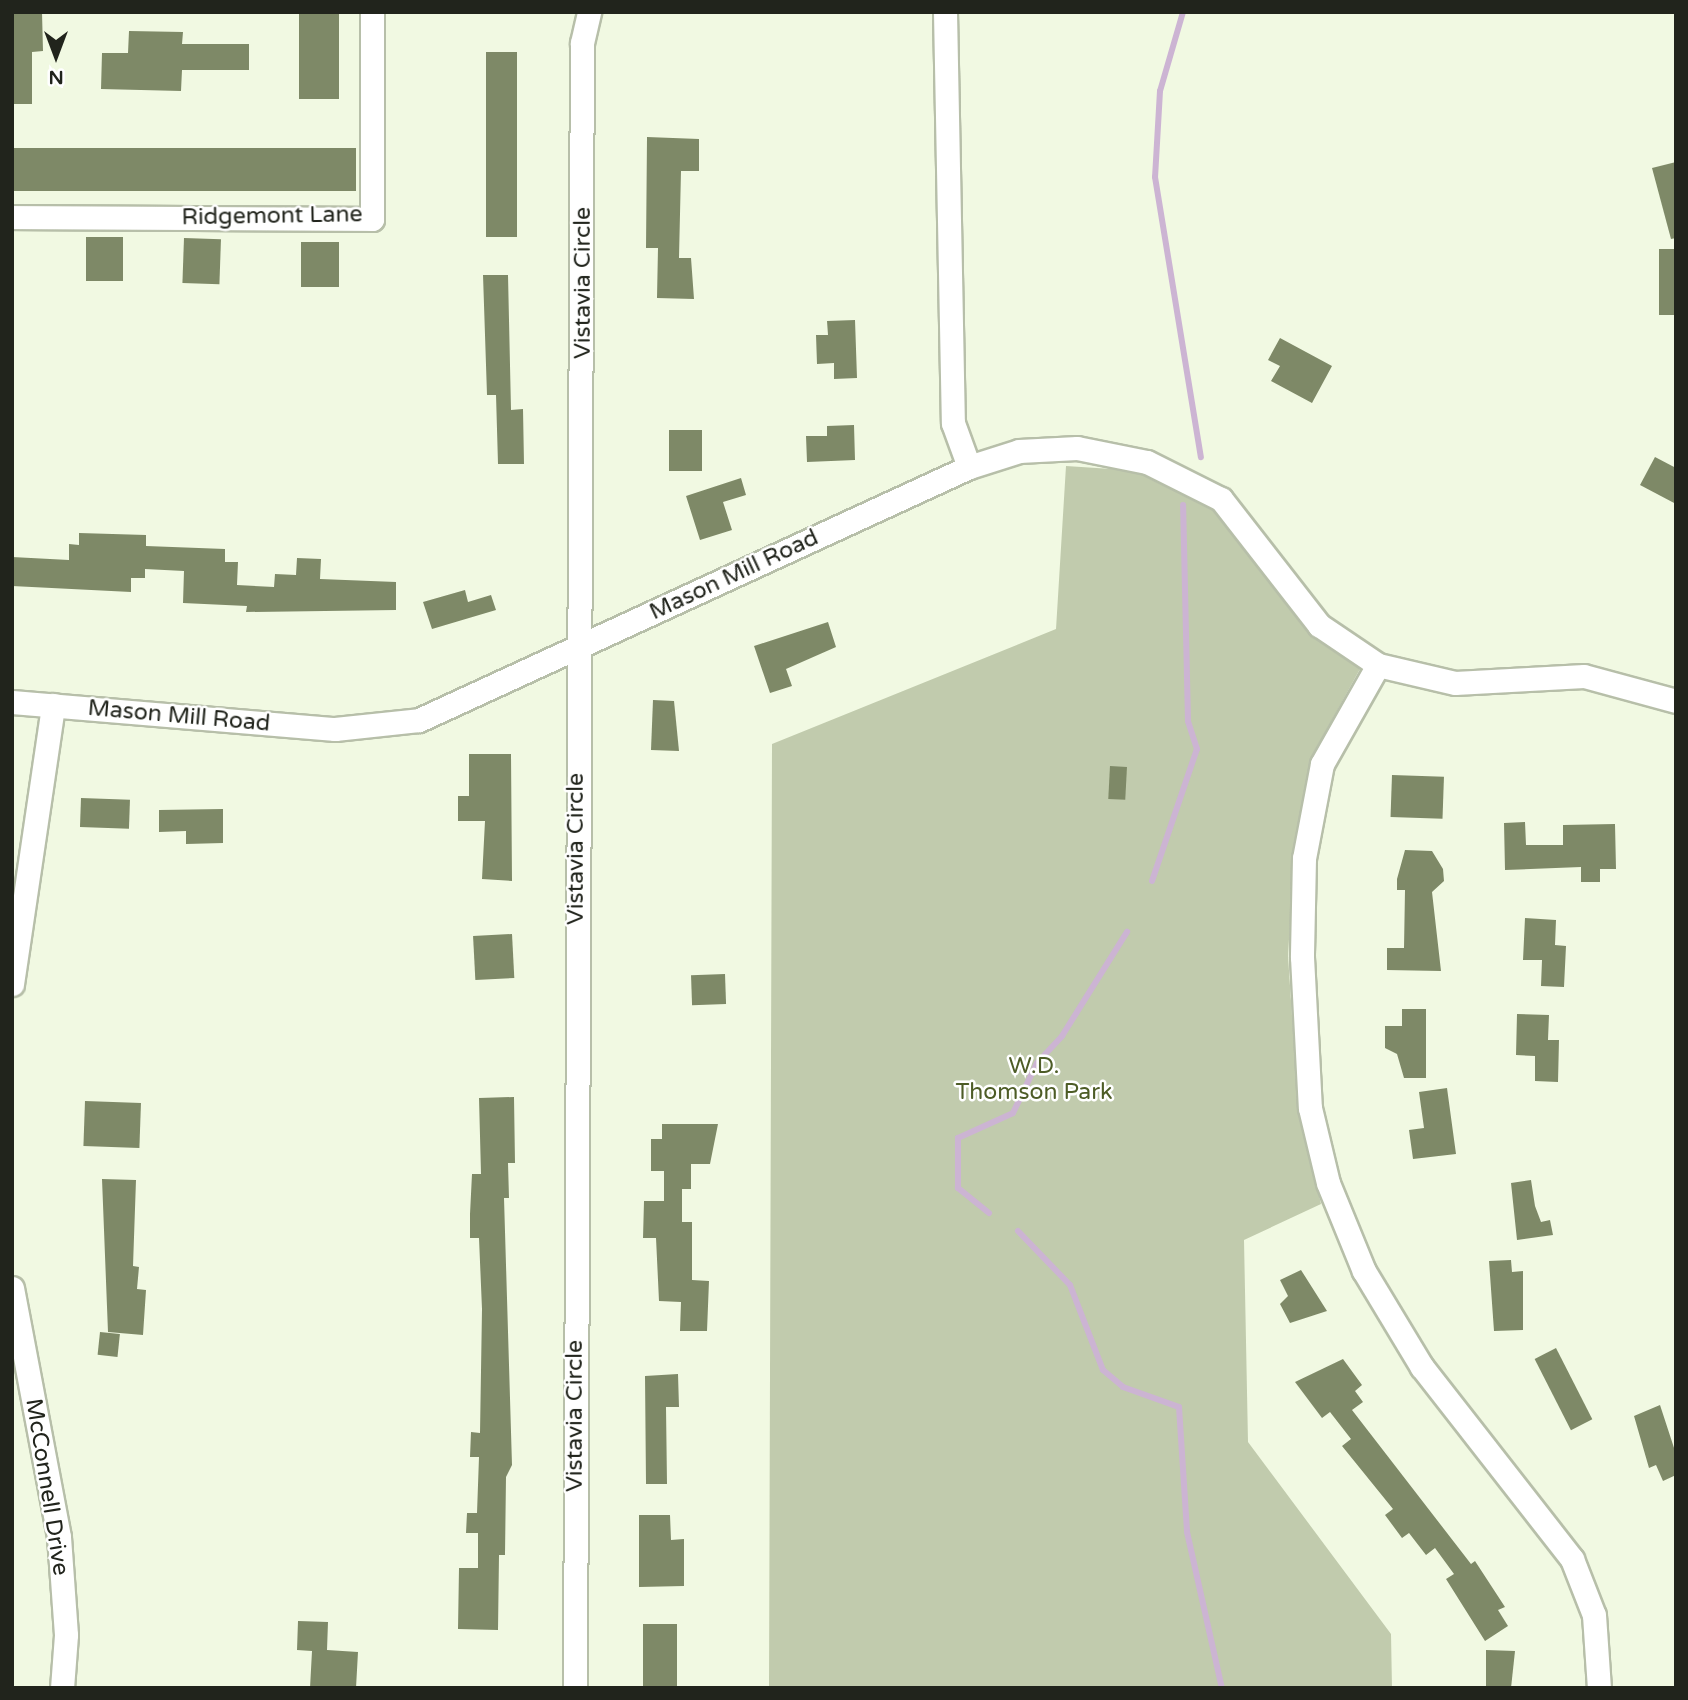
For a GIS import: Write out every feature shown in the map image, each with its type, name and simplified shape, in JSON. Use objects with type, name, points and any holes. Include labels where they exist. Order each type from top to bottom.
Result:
[{"type":"street","name":"Ridgemont Lane","points":[[12,217],[372,219],[372,12]]},
{"type":"street","name":"Vistavia Circle","points":[[575,1688],[582,43],[589,12]]},
{"type":"street","points":[[945,12],[953,423],[969,467]]},
{"type":"street","name":"Mason Mill Road","points":[[12,702],[377,728],[419,720],[969,467],[1019,451],[1077,448],[1147,462],[1192,480],[1240,517],[1320,625],[1378,665]]},
{"type":"street","points":[[1599,1688],[1594,1615],[1572,1559],[1422,1367],[1364,1271],[1328,1183],[1310,1108],[1302,957],[1304,858],[1322,764],[1378,665],[1455,683],[1584,676],[1676,701]]},
{"type":"street","points":[[12,984],[53,705]]},
{"type":"street","name":"McConnell Drive","points":[[12,1287],[59,1537],[66,1635],[62,1688]]},
{"type":"green space","name":"W.D. Thomson Park","points":[[1066,466],[1142,471],[1195,491],[1361,667],[1310,760],[1294,855],[1288,956],[1298,1105],[1321,1204],[1244,1240],[1248,1442],[1391,1634],[1392,1688],[769,1688],[772,744],[1056,629]]},
{"type":"building","points":[[12,12],[42,12],[43,51],[32,52],[32,104],[12,104]]},
{"type":"building","points":[[299,12],[339,12],[339,99],[299,99]]},
{"type":"building","points":[[129,31],[183,32],[182,44],[249,44],[249,70],[182,70],[181,91],[101,89],[102,53],[128,53]]},
{"type":"building","points":[[486,52],[517,52],[517,237],[486,237]]},
{"type":"building","points":[[647,137],[699,139],[699,171],[681,171],[679,258],[691,258],[694,299],[657,298],[658,248],[646,248]]},
{"type":"building","points":[[12,148],[356,148],[356,191],[12,191]]},
{"type":"building","points":[[1676,162],[1676,238],[1671,239],[1652,168]]},
{"type":"building","points":[[86,237],[123,237],[123,281],[86,281]]},
{"type":"building","points":[[184,238],[221,239],[219,284],[182,283]]},
{"type":"building","points":[[301,242],[339,242],[339,287],[301,287]]},
{"type":"building","points":[[1659,249],[1676,249],[1676,315],[1659,315]]},
{"type":"building","points":[[483,275],[508,275],[511,410],[523,409],[524,464],[498,464],[496,395],[487,395]]},
{"type":"building","points":[[855,320],[857,378],[834,379],[834,363],[817,364],[816,335],[828,335],[827,321]]},
{"type":"building","points":[[1280,338],[1332,366],[1312,403],[1271,381],[1280,366],[1268,360]]},
{"type":"building","points":[[854,425],[855,460],[807,462],[806,436],[827,436],[827,426]]},
{"type":"building","points":[[669,430],[702,430],[702,471],[669,471]]},
{"type":"building","points":[[1655,457],[1676,468],[1676,504],[1640,485]]},
{"type":"building","points":[[741,478],[746,495],[723,502],[732,530],[700,540],[686,496]]},
{"type":"building","points":[[79,533],[146,535],[146,546],[225,549],[225,562],[238,562],[237,585],[274,587],[275,574],[296,575],[297,558],[321,559],[320,579],[396,582],[396,610],[246,612],[247,606],[183,603],[184,571],[145,569],[145,578],[131,578],[131,592],[12,586],[12,557],[69,560],[69,544],[79,545]]},
{"type":"building","points":[[465,590],[468,602],[491,595],[496,610],[432,629],[423,602]]},
{"type":"building","points":[[828,622],[836,647],[786,669],[792,686],[770,693],[754,646]]},
{"type":"building","points":[[653,700],[674,701],[679,751],[651,750]]},
{"type":"building","points":[[469,754],[511,754],[512,881],[482,879],[485,821],[458,821],[458,796],[469,796]]},
{"type":"building","points":[[1110,766],[1127,767],[1125,800],[1108,799]]},
{"type":"building","points":[[1392,775],[1444,777],[1443,819],[1391,817]]},
{"type":"building","points":[[81,798],[130,800],[129,829],[80,827]]},
{"type":"building","points":[[223,809],[223,843],[186,844],[186,831],[159,832],[159,810]]},
{"type":"building","points":[[1525,822],[1526,845],[1563,845],[1563,825],[1615,824],[1616,869],[1600,869],[1600,882],[1581,882],[1581,867],[1505,870],[1504,823]]},
{"type":"building","points":[[1405,850],[1432,851],[1443,869],[1444,881],[1432,892],[1441,971],[1387,970],[1387,948],[1404,948],[1405,890],[1397,890],[1397,879]]},
{"type":"building","points":[[1525,918],[1556,920],[1555,945],[1566,946],[1564,987],[1541,986],[1542,960],[1523,960]]},
{"type":"building","points":[[512,934],[514,978],[475,980],[473,936]]},
{"type":"building","points":[[725,974],[726,1004],[692,1005],[691,975]]},
{"type":"building","points":[[1402,1009],[1426,1009],[1426,1078],[1404,1078],[1397,1054],[1385,1048],[1385,1026],[1402,1026]]},
{"type":"building","points":[[1517,1014],[1549,1015],[1548,1040],[1559,1040],[1558,1082],[1535,1081],[1535,1056],[1516,1055]]},
{"type":"building","points":[[1447,1088],[1456,1154],[1413,1159],[1409,1130],[1424,1128],[1419,1092]]},
{"type":"building","points":[[514,1097],[515,1163],[508,1163],[509,1198],[504,1198],[512,1465],[506,1477],[505,1555],[499,1555],[498,1630],[458,1629],[459,1568],[478,1568],[478,1533],[466,1533],[467,1513],[477,1513],[479,1457],[470,1457],[471,1432],[480,1433],[482,1309],[479,1238],[470,1238],[472,1174],[481,1174],[479,1098]]},
{"type":"building","points":[[85,1101],[141,1103],[139,1148],[83,1146]]},
{"type":"building","points":[[662,1124],[718,1124],[710,1164],[691,1164],[691,1189],[682,1189],[682,1222],[692,1222],[692,1280],[709,1281],[707,1331],[680,1331],[681,1302],[659,1301],[656,1238],[643,1238],[644,1201],[664,1201],[664,1171],[651,1171],[651,1139],[662,1139]]},
{"type":"building","points":[[102,1179],[136,1180],[133,1266],[139,1267],[137,1289],[146,1290],[143,1335],[108,1332]]},
{"type":"building","points":[[1531,1180],[1535,1206],[1541,1222],[1550,1220],[1553,1235],[1517,1240],[1511,1183]]},
{"type":"building","points":[[1511,1260],[1512,1272],[1523,1271],[1523,1330],[1494,1331],[1489,1261]]},
{"type":"building","points":[[1301,1270],[1327,1311],[1290,1323],[1280,1304],[1288,1296],[1280,1280]]},
{"type":"building","points":[[100,1332],[120,1334],[117,1357],[98,1355]]},
{"type":"building","points":[[1556,1348],[1592,1419],[1571,1430],[1535,1359]]},
{"type":"building","points":[[1343,1359],[1362,1385],[1355,1391],[1363,1402],[1352,1410],[1471,1564],[1475,1561],[1505,1607],[1498,1610],[1508,1626],[1485,1641],[1446,1579],[1454,1574],[1435,1548],[1426,1555],[1409,1533],[1402,1538],[1385,1515],[1393,1509],[1342,1446],[1351,1439],[1330,1412],[1322,1418],[1295,1382]]},
{"type":"building","points":[[678,1374],[679,1407],[666,1407],[667,1484],[646,1484],[645,1376]]},
{"type":"building","points":[[1660,1405],[1676,1454],[1676,1475],[1663,1481],[1656,1465],[1649,1468],[1634,1416]]},
{"type":"building","points":[[639,1515],[670,1515],[671,1540],[684,1539],[684,1586],[639,1587]]},
{"type":"building","points":[[298,1621],[328,1622],[327,1650],[358,1652],[356,1688],[310,1688],[312,1651],[297,1650]]},
{"type":"building","points":[[643,1624],[677,1624],[677,1688],[643,1688]]},
{"type":"building","points":[[1486,1650],[1515,1651],[1511,1688],[1486,1688]]},
{"type":"waterway","points":[[1183,12],[1160,91],[1155,177],[1201,457]]},
{"type":"waterway","points":[[1152,881],[1197,749],[1188,721],[1183,505]]},
{"type":"waterway","points":[[989,1213],[958,1188],[958,1138],[1013,1113],[1037,1063],[1062,1036],[1127,932]]},
{"type":"waterway","points":[[1018,1231],[1070,1285],[1103,1370],[1123,1387],[1179,1407],[1187,1532],[1222,1688]]}]
